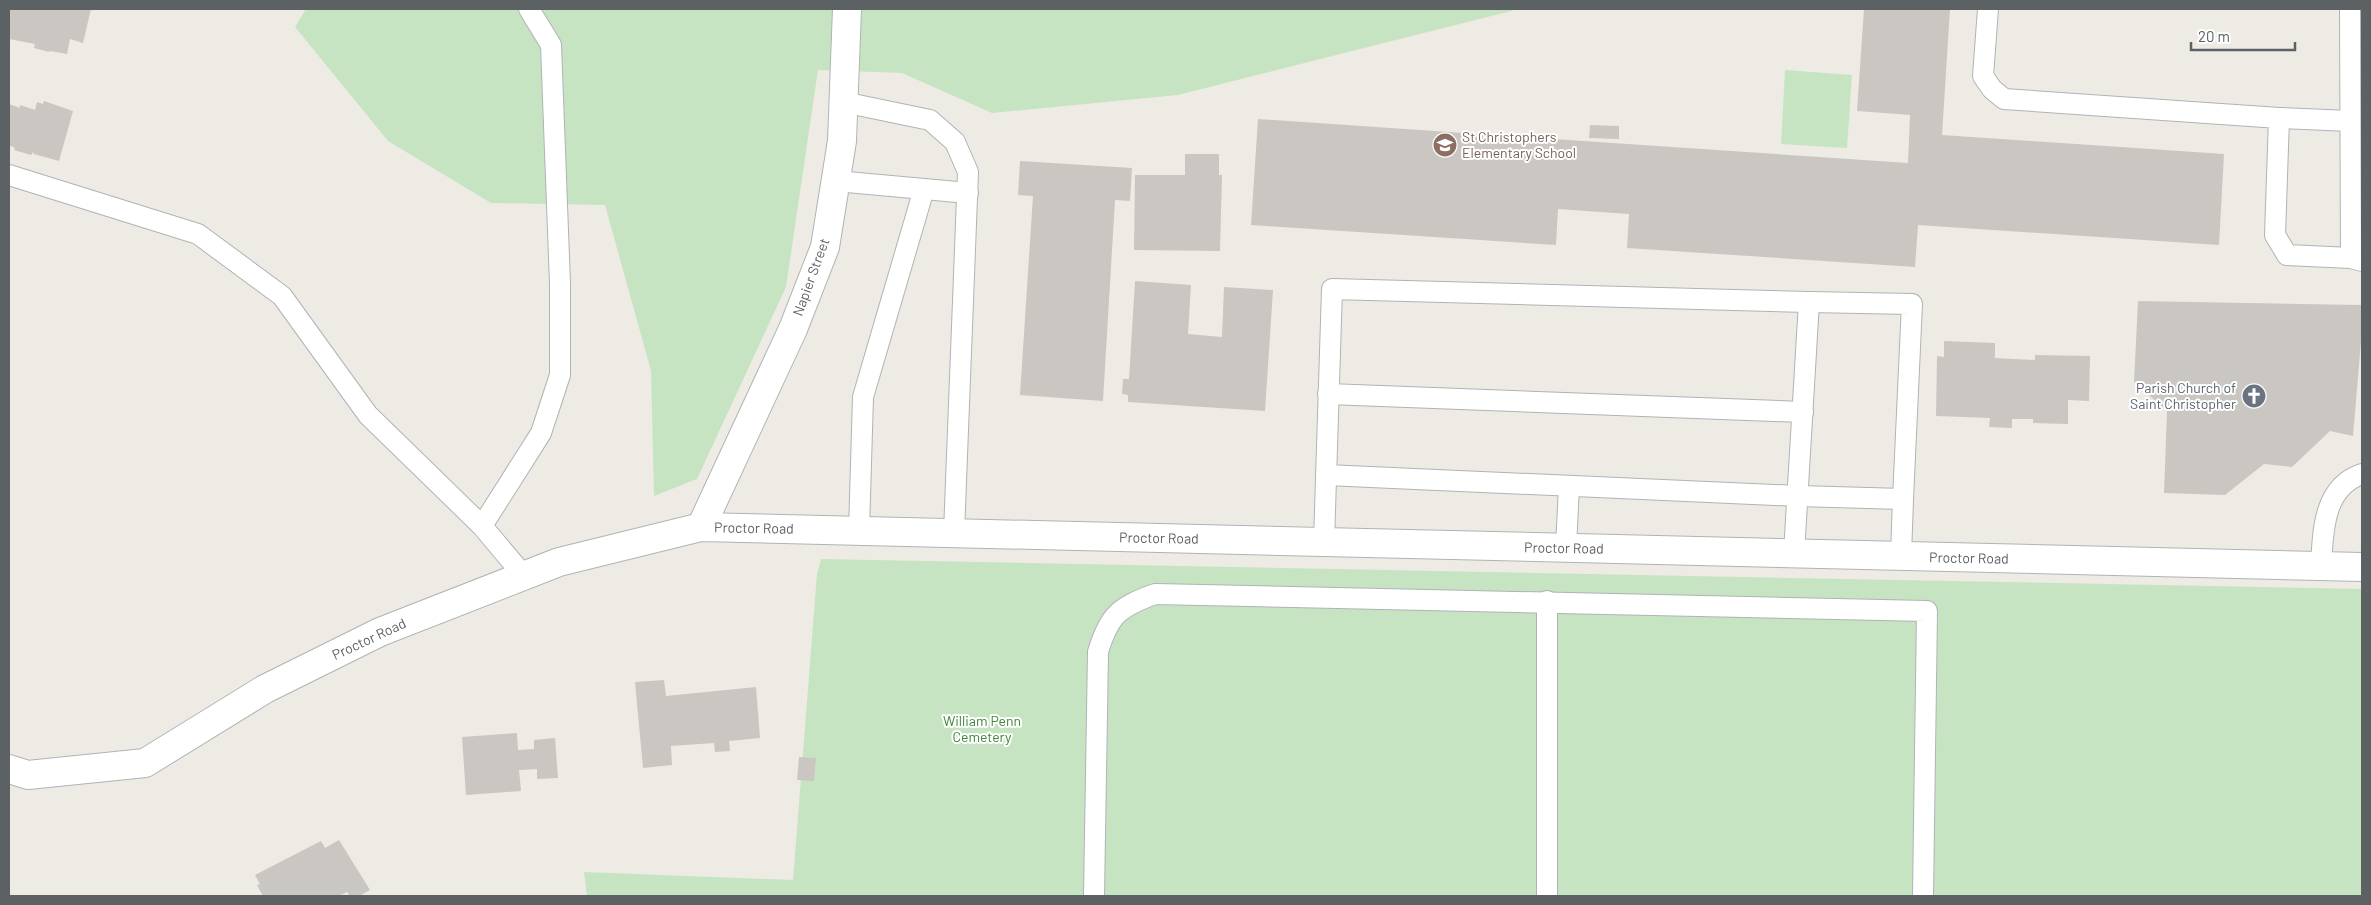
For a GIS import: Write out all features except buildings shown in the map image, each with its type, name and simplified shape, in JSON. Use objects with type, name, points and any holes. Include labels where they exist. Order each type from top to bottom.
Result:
[{"type":"street","name":"Napier Street","points":[[700,526],[793,329],[825,247],[842,141],[847,9]]},
{"type":"street","name":"Proctor Road","points":[[9,769],[28,775],[145,763],[265,689],[380,632],[559,562],[700,526],[2362,568]]},
{"type":"lane","points":[[482,526],[541,433],[560,374],[560,284],[551,45],[529,9]]},
{"type":"lane","points":[[1988,9],[1983,76],[1992,89],[2004,98],[2350,122]]},
{"type":"lane","points":[[2279,118],[2275,234],[2287,255],[2357,260],[2350,122],[2350,9]]},
{"type":"lane","points":[[844,102],[930,120],[955,142],[968,172],[954,533]]},
{"type":"lane","points":[[9,175],[198,234],[282,296],[368,415],[482,526],[524,576]]},
{"type":"lane","points":[[836,181],[968,193]]},
{"type":"lane","points":[[859,531],[863,397],[924,189]]},
{"type":"lane","points":[[1324,542],[1332,289],[1912,304],[1901,556]]},
{"type":"lane","points":[[1794,554],[1810,302]]},
{"type":"lane","points":[[1328,394],[1803,412]]},
{"type":"lane","points":[[2321,566],[2324,522],[2334,496],[2349,478],[2362,474]]},
{"type":"lane","points":[[1326,475],[1903,499]]},
{"type":"lane","points":[[1566,548],[1569,486]]},
{"type":"lane","points":[[1094,896],[1098,652],[1108,625],[1123,608],[1155,594],[1547,601],[1927,611],[1923,896]]},
{"type":"lane","points":[[1547,601],[1547,896]]},
{"type":"green space","points":[[306,9],[1519,9],[1178,95],[992,113],[902,73],[818,70],[786,287],[697,479],[654,496],[651,371],[605,205],[491,203],[388,141],[295,27]]},
{"type":"green space","points":[[1785,70],[1852,75],[1847,148],[1781,144]]},
{"type":"green space","name":"William Penn Cemetery","points":[[821,559],[2362,589],[2362,896],[587,896],[584,872],[793,880],[817,574]]},
{"type":"place","name":"St Christophers Elementary School","points":[[1445,145]]},
{"type":"place","name":"Parish Church of Saint Christopher","points":[[2254,396]]}]
